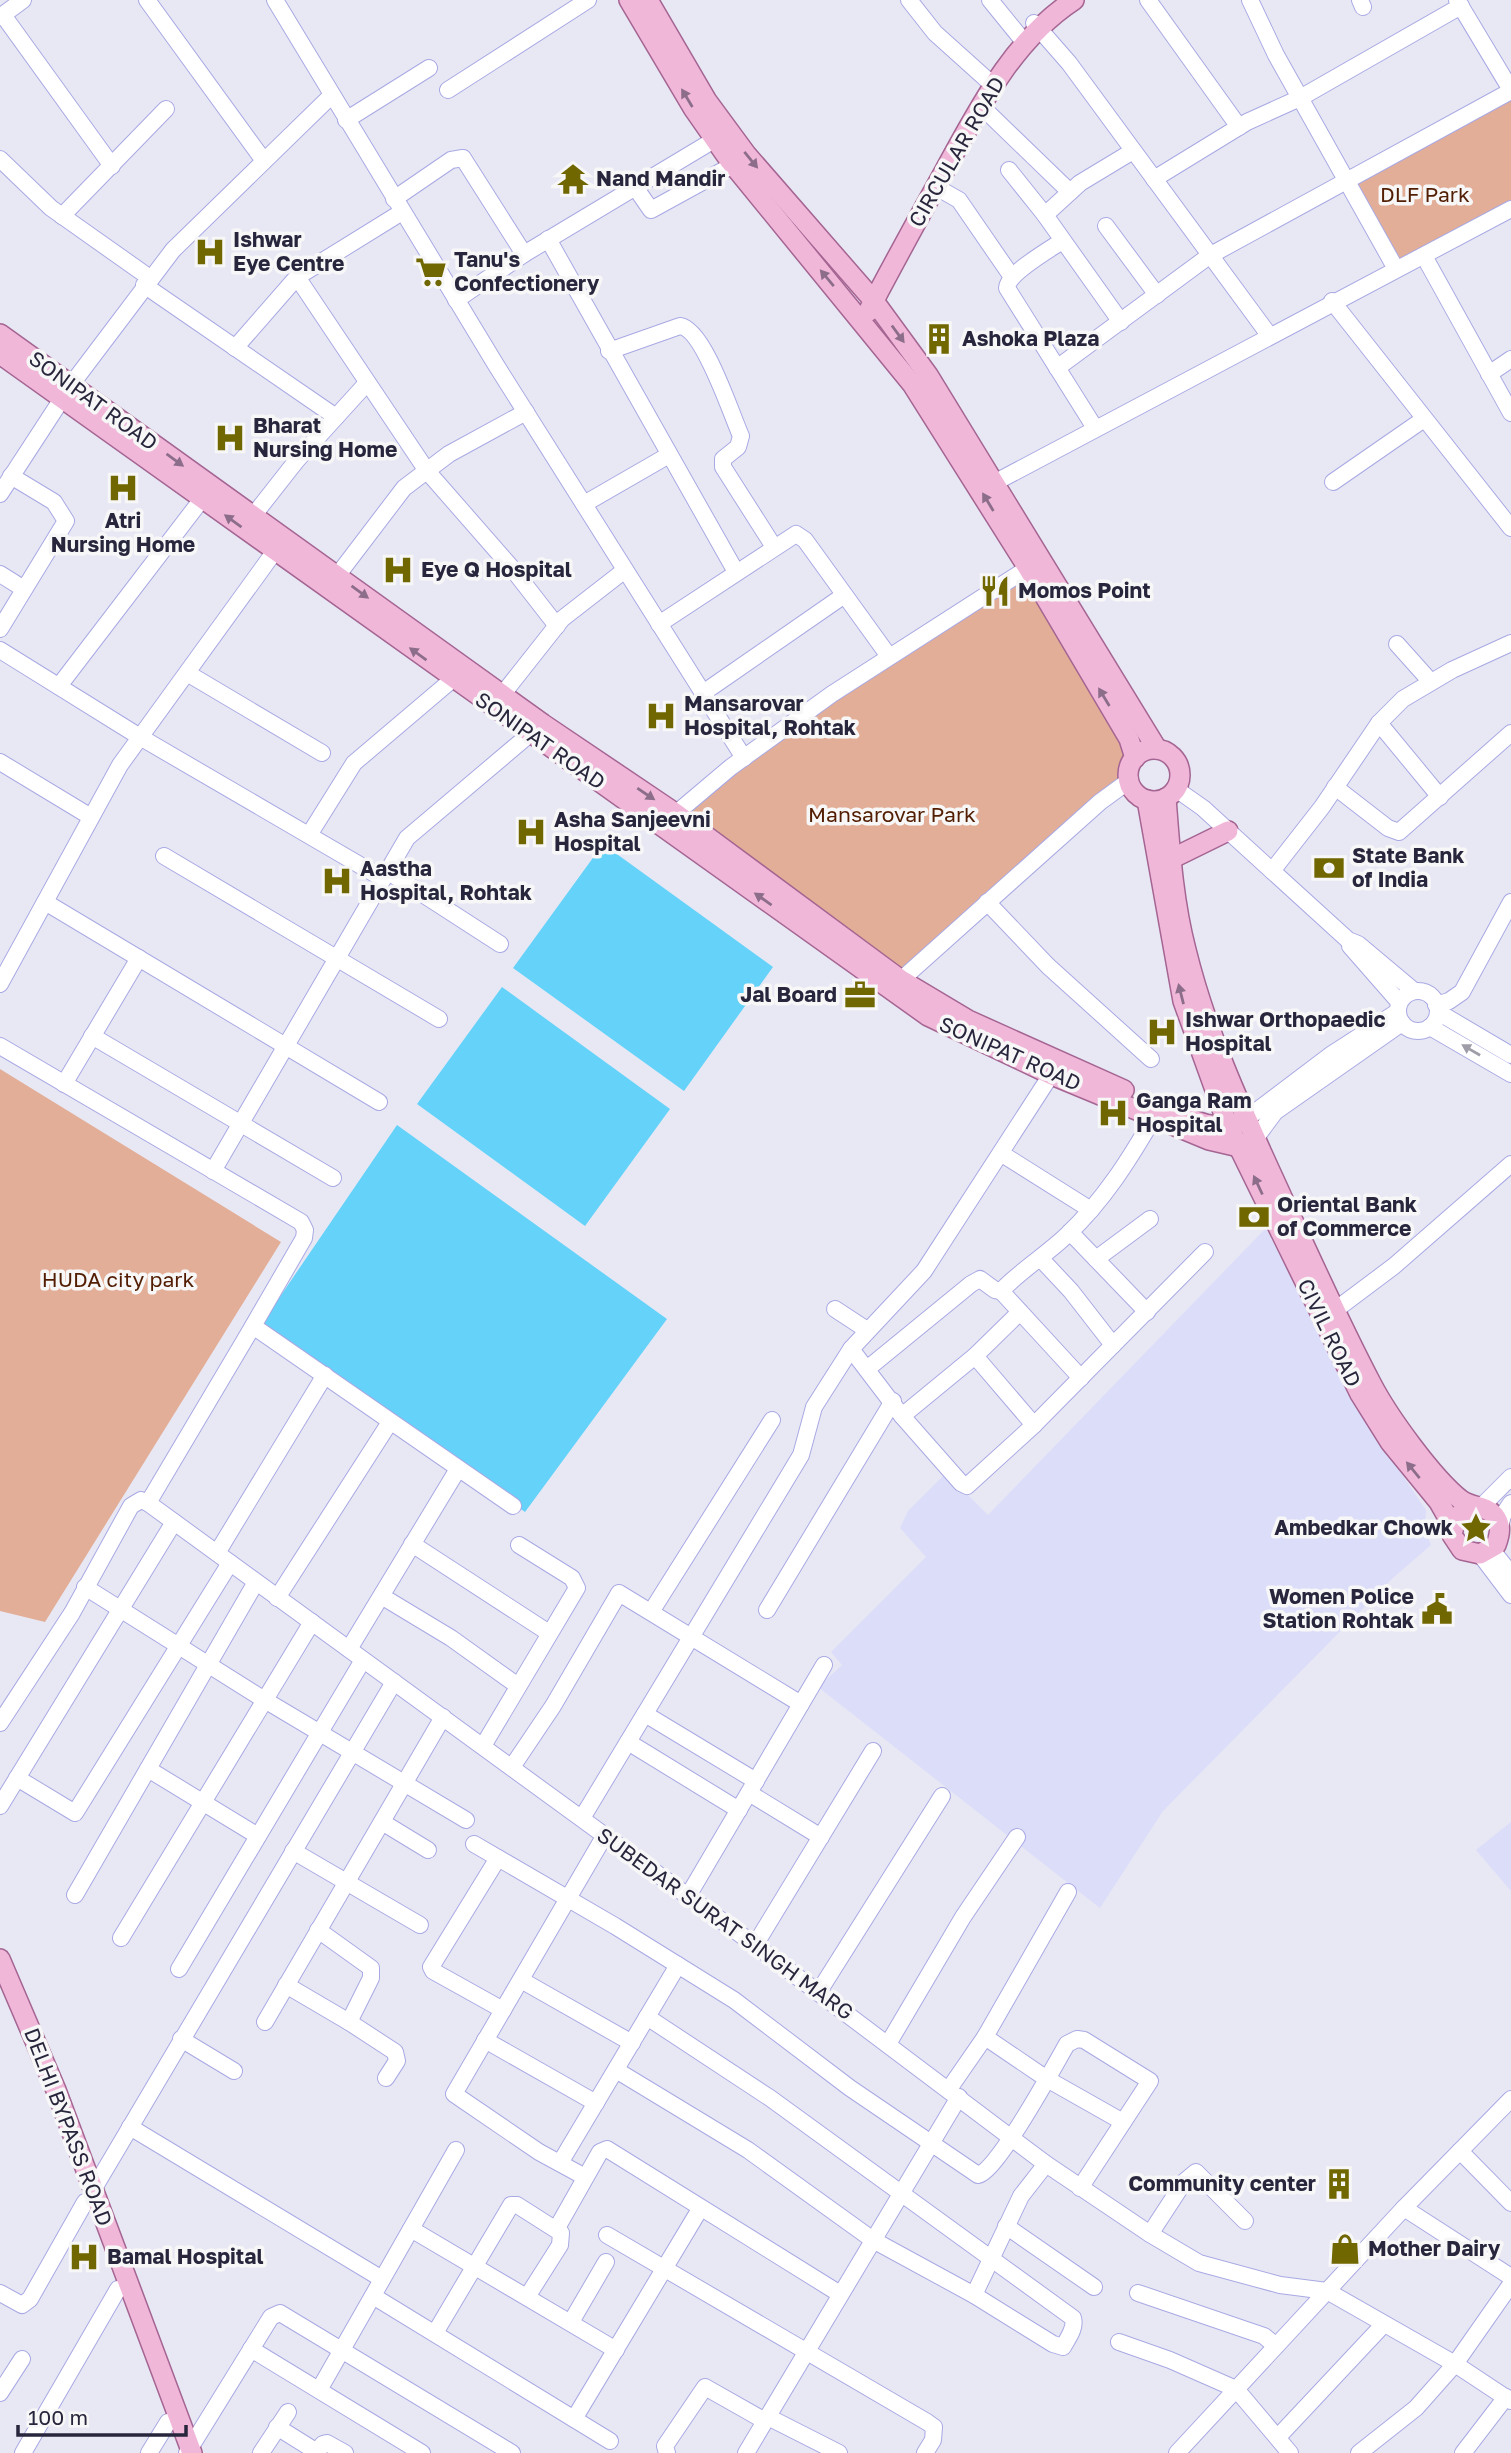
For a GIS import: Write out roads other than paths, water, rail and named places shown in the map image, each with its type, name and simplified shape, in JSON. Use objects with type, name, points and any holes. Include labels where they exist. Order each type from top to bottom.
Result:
[{"type":"main road","points":[[629,0],[677,66],[722,136],[869,296],[928,375],[1157,750],[1174,759],[1178,766],[1163,796],[1182,1001],[1238,1123]]},
{"type":"main road","points":[[648,0],[677,66]]},
{"type":"main road","name":"CIRCULAR ROAD","points":[[869,296],[882,266],[991,84],[1030,33],[1062,0]]},
{"type":"main road","name":"CIRCULAR ROAD","points":[[1030,33],[1074,0]]},
{"type":"main road","name":"CIRCULAR ROAD","points":[[858,315],[936,187],[991,84]]},
{"type":"main road","points":[[722,136],[733,165],[912,384],[1028,568],[1129,739],[1135,758]]},
{"type":"main road","name":"SONIPAT ROAD","points":[[0,334],[66,391],[202,499],[530,734],[668,820]]},
{"type":"main road","name":"SONIPAT ROAD","points":[[0,354],[66,391],[253,516],[502,695],[823,934],[928,1016],[1178,1114],[1213,1126],[1238,1123]]},
{"type":"main road","points":[[1157,750],[1145,751],[1135,758],[1129,769],[1129,780],[1137,794],[1163,796]]},
{"type":"main road","points":[[1163,796],[1185,948],[1238,1123]]},
{"type":"main road","points":[[1171,859],[1228,831]]},
{"type":"main road","name":"SONIPAT ROAD","points":[[823,934],[968,1020],[1055,1068],[1154,1117],[1209,1140],[1247,1143]]},
{"type":"main road","name":"CIVIL ROAD","points":[[1238,1123],[1360,1394],[1390,1442],[1439,1502],[1452,1525]]},
{"type":"main road","name":"CIVIL ROAD","points":[[1247,1143],[1373,1387],[1403,1431],[1451,1491],[1476,1507]]},
{"type":"main road","points":[[1476,1507],[1490,1511],[1496,1541],[1462,1550],[1455,1543],[1452,1525],[1456,1517],[1476,1507]]},
{"type":"main road","name":"DELHI BYPASS ROAD","points":[[0,1959],[57,2090],[89,2196],[118,2279],[187,2452]]},
{"type":"main road","name":"DELHI BYPASS ROAD","points":[[0,1990],[89,2196]]},
{"type":"street","points":[[23,0],[1,16],[111,166]]},
{"type":"street","points":[[147,0],[264,162]]},
{"type":"street","points":[[448,90],[587,0]]},
{"type":"street","points":[[909,0],[936,33],[991,84]]},
{"type":"street","points":[[990,0],[1069,63],[1269,335]]},
{"type":"street","points":[[1148,0],[1239,127]]},
{"type":"street","points":[[1250,0],[1300,98],[1396,269]]},
{"type":"street","points":[[279,1],[346,120],[456,300],[744,758]]},
{"type":"street","points":[[1057,368],[1209,256],[1511,91],[1459,3],[1300,98],[1239,127],[1154,179]]},
{"type":"street","points":[[346,120],[429,68]]},
{"type":"street","points":[[0,494],[66,391],[173,250],[332,96]]},
{"type":"street","points":[[981,106],[1070,192]]},
{"type":"street","points":[[62,216],[166,109]]},
{"type":"street","points":[[456,300],[548,239],[722,136]]},
{"type":"street","points":[[1045,215],[1070,192],[1133,151]]},
{"type":"street","points":[[235,348],[297,277],[398,205],[451,160],[463,158],[524,254]]},
{"type":"street","points":[[0,159],[62,216],[147,282],[235,348],[336,417]]},
{"type":"street","points":[[635,187],[652,209],[733,165]]},
{"type":"street","points":[[1009,170],[1045,215],[1121,322]]},
{"type":"street","points":[[936,187],[959,200],[1013,277]]},
{"type":"street","points":[[994,483],[1332,301],[1511,209]]},
{"type":"street","points":[[1106,226],[1157,295]]},
{"type":"street","points":[[548,239],[736,572]]},
{"type":"street","points":[[1062,241],[1007,282],[1010,295],[1095,428]]},
{"type":"street","points":[[1424,256],[1511,413]]},
{"type":"street","points":[[297,277],[366,384],[427,471],[511,567],[557,626]]},
{"type":"street","points":[[1332,301],[1511,528]]},
{"type":"street","points":[[609,351],[680,327],[693,332],[708,359],[741,436],[738,447],[723,459],[723,467],[775,547]]},
{"type":"street","points":[[1489,374],[1511,359]]},
{"type":"street","points":[[253,516],[366,384]]},
{"type":"street","points":[[337,576],[404,488],[449,454],[526,412]]},
{"type":"street","points":[[1333,482],[1424,419]]},
{"type":"street","points":[[584,504],[669,455]]},
{"type":"street","points":[[0,629],[66,522],[65,515],[54,502],[11,476]]},
{"type":"street","points":[[59,687],[202,499]]},
{"type":"street","points":[[659,624],[792,534],[801,536],[888,655]]},
{"type":"street","points":[[0,984],[120,765],[275,551]]},
{"type":"street","points":[[668,820],[744,758],[888,655],[1028,568]]},
{"type":"street","points":[[502,695],[557,626],[625,569]]},
{"type":"street","points":[[0,574],[24,589]]},
{"type":"street","points":[[703,693],[843,596]]},
{"type":"street","points":[[1272,871],[1379,723],[1403,699],[1431,682],[1511,643]]},
{"type":"street","points":[[1397,644],[1431,682]]},
{"type":"street","points":[[0,650],[140,737],[309,835],[385,874],[500,944]]},
{"type":"street","points":[[187,673],[322,753]]},
{"type":"street","points":[[309,835],[354,763],[453,679]]},
{"type":"street","points":[[1379,723],[1440,797]]},
{"type":"street","points":[[1335,787],[1388,828],[1399,832],[1511,733]]},
{"type":"street","points":[[213,1171],[407,838],[530,734]]},
{"type":"street","points":[[0,762],[91,817]]},
{"type":"street","points":[[901,980],[1100,802],[1129,780]]},
{"type":"street","points":[[1163,796],[1228,831],[1348,940],[1358,944],[1414,991],[1430,995],[1437,1008],[1511,1055]]},
{"type":"street","points":[[164,856],[439,1019]]},
{"type":"street","points":[[45,902],[379,1102]]},
{"type":"street","points":[[986,902],[1048,966],[1151,1059]]},
{"type":"street","points":[[1430,1027],[1437,1008],[1462,992],[1511,902]]},
{"type":"street","points":[[1348,940],[1352,951],[1418,1031],[1430,1027],[1511,1074]]},
{"type":"street","points":[[64,1084],[139,958]]},
{"type":"street","points":[[1247,1143],[1275,1112],[1400,1012],[1414,991]]},
{"type":"street","points":[[1238,1123],[1332,1054],[1400,1012]]},
{"type":"street","points":[[92,1036],[333,1178]]},
{"type":"street","points":[[0,1046],[293,1217],[305,1230],[304,1238],[148,1503],[141,1500],[131,1506],[85,1587],[0,1723]]},
{"type":"street","points":[[582,1818],[801,1455],[814,1407],[851,1349],[923,1270],[1002,1154],[1055,1068]]},
{"type":"street","points":[[1001,1291],[1013,1278],[1041,1259],[1091,1210],[1122,1172],[1154,1117]]},
{"type":"street","points":[[1002,1154],[1091,1210]]},
{"type":"street","points":[[1334,1311],[1394,1266],[1511,1164]]},
{"type":"street","points":[[1096,1259],[1150,1219]]},
{"type":"street","points":[[1070,1232],[1147,1312]]},
{"type":"street","points":[[851,1349],[902,1416],[964,1485],[971,1483],[1034,1425],[1205,1252]]},
{"type":"street","points":[[1041,1259],[1071,1291],[1113,1345]]},
{"type":"street","points":[[867,1369],[980,1279],[995,1290],[1001,1291],[1081,1378]]},
{"type":"street","points":[[835,1309],[867,1330]]},
{"type":"street","points":[[902,1416],[975,1356],[1020,1312]]},
{"type":"street","points":[[253,1326],[513,1506]]},
{"type":"street","points":[[975,1356],[1034,1425]]},
{"type":"street","points":[[17,1778],[75,1813],[178,1646],[223,1558],[324,1375]]},
{"type":"street","points":[[767,1611],[893,1401]]},
{"type":"street","points":[[652,1612],[772,1420]]},
{"type":"street","points":[[277,1598],[390,1422]]},
{"type":"street","points":[[349,1650],[458,1469]]},
{"type":"street","points":[[1476,1507],[1511,1477]]},
{"type":"street","name":"SUBEDAR SURAT SINGH MARG","points":[[148,1503],[755,1945],[1080,2188],[1199,2263],[1280,2285],[1327,2291]]},
{"type":"street","points":[[1511,1503],[1496,1541],[1511,1595]]},
{"type":"street","points":[[0,1806],[174,1522]]},
{"type":"street","points":[[1496,1541],[1511,1574]]},
{"type":"street","points":[[412,1544],[549,1633]]},
{"type":"street","points":[[483,1746],[577,1588],[576,1583],[519,1545]]},
{"type":"street","points":[[75,1895],[256,1583]]},
{"type":"street","points":[[85,1587],[263,1699],[466,1820]]},
{"type":"street","points":[[512,1767],[553,1706],[616,1596],[623,1594],[801,1704]]},
{"type":"street","points":[[383,1597],[451,1638],[518,1686]]},
{"type":"street","points":[[121,1938],[263,1699],[312,1622]]},
{"type":"street","points":[[179,1969],[363,1660]]},
{"type":"street","points":[[688,1896],[824,1665]]},
{"type":"street","points":[[0,2293],[22,2305],[30,2299],[394,1682]]},
{"type":"street","points":[[645,1714],[821,1837]]},
{"type":"street","points":[[265,2022],[443,1717]]},
{"type":"street","points":[[628,1742],[739,1810]]},
{"type":"street","points":[[755,1945],[873,1751]]},
{"type":"street","points":[[148,1769],[258,1836]]},
{"type":"street","points":[[818,1993],[942,1796]]},
{"type":"street","points":[[382,1822],[428,1850]]},
{"type":"street","points":[[585,2178],[454,2094],[605,1835]]},
{"type":"street","points":[[888,2044],[963,1917],[1017,1837]]},
{"type":"street","points":[[474,1844],[734,2000],[930,2145],[981,2176],[1012,2137],[1067,2044],[1077,2039],[1084,2040],[1150,2081],[1080,2188]]},
{"type":"street","points":[[292,1851],[420,1925]]},
{"type":"street","points":[[498,1858],[431,1967],[433,1971],[503,2010]]},
{"type":"street","points":[[746,2453],[930,2145],[954,2093],[1068,1892]]},
{"type":"street","points":[[318,1930],[371,1968],[371,1978],[349,2022]]},
{"type":"street","points":[[560,2164],[678,1965]]},
{"type":"street","points":[[521,1980],[632,2043]]},
{"type":"street","points":[[286,1985],[395,2052],[397,2061],[386,2078]]},
{"type":"street","points":[[615,2070],[748,2150],[873,2239],[1063,2347],[1073,2327],[1073,2318],[771,2098],[647,2017]]},
{"type":"street","points":[[985,2037],[1047,2079],[1123,2122]]},
{"type":"street","points":[[181,2039],[234,2071]]},
{"type":"street","points":[[485,2040],[596,2103]]},
{"type":"street","points":[[1185,2450],[1236,2389],[1404,2208],[1511,2099]]},
{"type":"street","points":[[130,2127],[382,2279]]},
{"type":"street","points":[[557,2228],[600,2151],[607,2149],[840,2294]]},
{"type":"street","points":[[319,2390],[456,2150]]},
{"type":"street","points":[[1460,2151],[1511,2203]]},
{"type":"street","points":[[974,2295],[1021,2196],[1046,2164]]},
{"type":"street","points":[[1150,2234],[1184,2182],[1196,2172],[1206,2179],[1245,2221]]},
{"type":"street","points":[[435,2333],[512,2204],[557,2228],[561,2233],[560,2245],[527,2297]]},
{"type":"street","points":[[1404,2208],[1511,2277]]},
{"type":"street","points":[[574,2419],[700,2209]]},
{"type":"street","points":[[1006,2226],[1094,2287]]},
{"type":"street","points":[[411,2229],[616,2350]]},
{"type":"street","points":[[607,2235],[927,2421],[934,2427],[934,2433],[925,2453]]},
{"type":"street","points":[[571,2322],[606,2262]]},
{"type":"street","points":[[23,2453],[118,2279]]},
{"type":"street","points":[[1359,2453],[1416,2407],[1455,2364],[1511,2284]]},
{"type":"street","points":[[1327,2291],[1455,2364],[1508,2399],[1463,2453]]},
{"type":"street","points":[[1139,2293],[1264,2336],[1276,2346]]},
{"type":"street","points":[[373,2296],[610,2441]]},
{"type":"street","points":[[187,2452],[271,2317],[280,2314],[512,2453]]},
{"type":"street","points":[[1278,2437],[1384,2324]]},
{"type":"street","points":[[1119,2342],[1236,2389],[1290,2453]]},
{"type":"street","points":[[251,2348],[422,2453]]},
{"type":"street","points":[[0,2393],[22,2359]]},
{"type":"street","points":[[667,2453],[665,2445],[705,2387],[839,2453]]},
{"type":"street","points":[[149,2453],[168,2410]]},
{"type":"street","points":[[261,2453],[288,2412]]},
{"type":"street","points":[[277,2427],[316,2452],[327,2443],[345,2453]]},
{"type":"water","points":[[603,844],[773,967],[684,1091],[513,968]]},
{"type":"water","points":[[502,987],[670,1109],[585,1226],[417,1104]]},
{"type":"water","points":[[397,1125],[667,1319],[525,1512],[262,1323]]},
{"type":"place","name":"Nand Mandir","points":[[573,179]]},
{"type":"place","name":"Ishwar Eye Centre","points":[[210,252]]},
{"type":"place","name":"Tanu's Confectionery","points":[[431,272]]},
{"type":"place","name":"Ashoka Plaza","points":[[939,339]]},
{"type":"place","name":"Bharat Nursing Home","points":[[230,438]]},
{"type":"place","name":"Atri Nursing Home","points":[[123,488]]},
{"type":"place","name":"Eye Q Hospital","points":[[398,570]]},
{"type":"place","name":"Momos Point","points":[[995,591]]},
{"type":"place","name":"Mansarovar Hospital, Rohtak","points":[[661,716]]},
{"type":"place","name":"Asha Sanjeevni Hospital","points":[[531,832]]},
{"type":"place","name":"State Bank of India","points":[[1329,868]]},
{"type":"place","name":"Aastha Hospital, Rohtak","points":[[337,881]]},
{"type":"place","name":"Jal Board","points":[[860,995]]},
{"type":"place","name":"Ishwar Orthopaedic Hospital","points":[[1162,1032]]},
{"type":"place","name":"Ganga Ram Hospital","points":[[1113,1113]]},
{"type":"place","name":"Oriental Bank of Commerce","points":[[1254,1217]]},
{"type":"place","name":"Ambedkar Chowk","points":[[1476,1528]]},
{"type":"place","name":"Women Police Station Rohtak","points":[[1437,1609]]},
{"type":"place","name":"Community center","points":[[1339,2184]]},
{"type":"place","name":"Mother Dairy","points":[[1345,2249]]},
{"type":"place","name":"Bamal Hospital","points":[[84,2257]]},
{"type":"park label","name":"DLF Park","points":[[1425,195]]},
{"type":"park label","name":"Mansarovar Park","points":[[892,815]]},
{"type":"park label","name":"HUDA city park","points":[[118,1280]]}]
